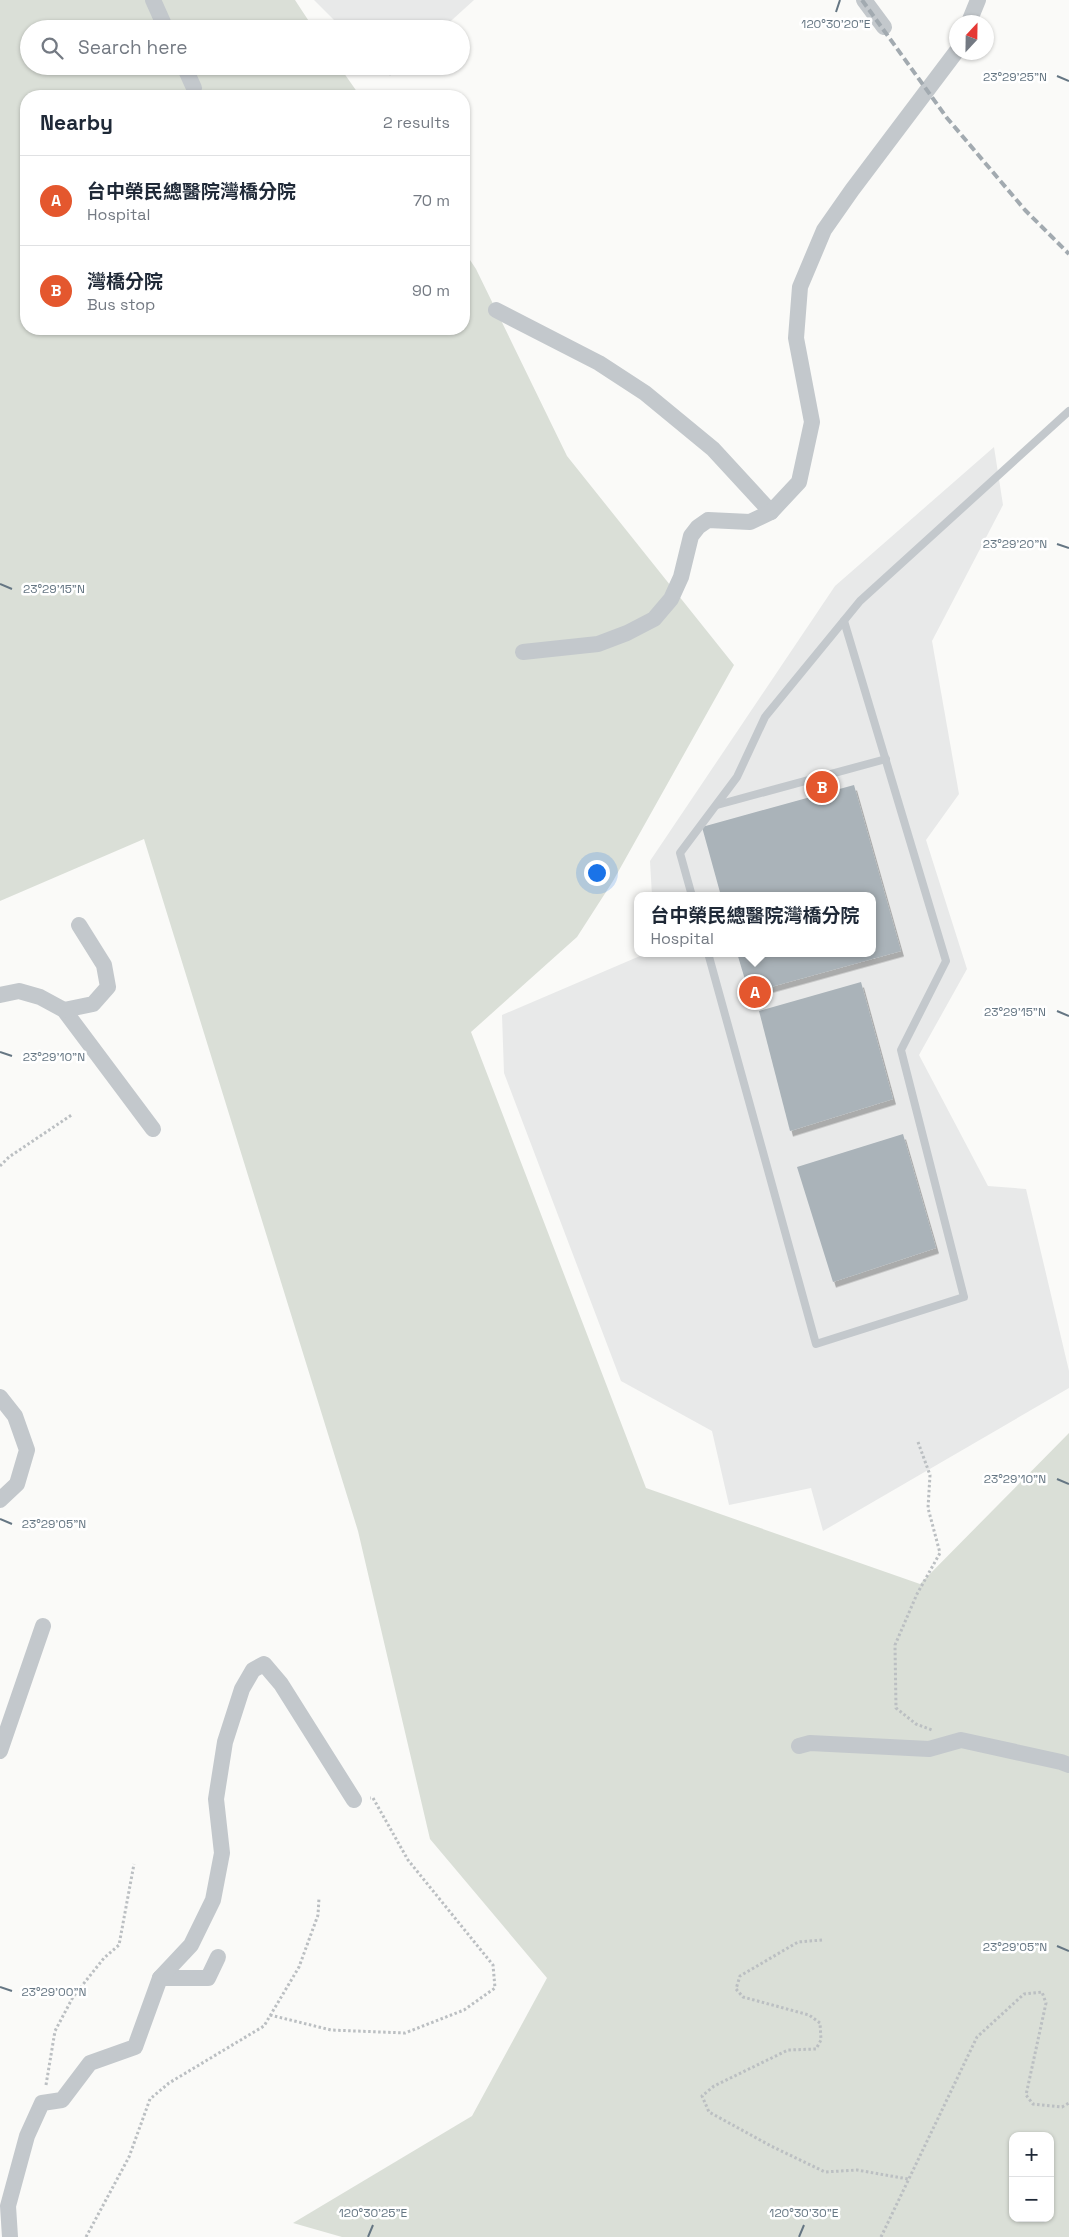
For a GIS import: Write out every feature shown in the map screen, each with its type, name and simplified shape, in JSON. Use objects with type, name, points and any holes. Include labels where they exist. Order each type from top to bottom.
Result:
[{"type":"street","points":[[153,0],[162,20]]},
{"type":"street","points":[[864,0],[884,27]]},
{"type":"street","points":[[973,15],[978,0]]},
{"type":"street","points":[[523,652],[598,644],[627,633],[654,619],[671,599],[681,577],[691,536],[698,527],[708,520],[750,522],[771,512],[799,482],[812,422],[796,338],[800,287],[824,230],[950,60]]},
{"type":"street","points":[[188,75],[194,88]]},
{"type":"street","points":[[496,310],[599,363],[645,393],[713,449],[771,512]]},
{"type":"street","points":[[64,1010],[93,1004],[108,987],[104,965],[79,925]]},
{"type":"street","points":[[0,995],[19,991],[40,997],[64,1010],[153,1129]]},
{"type":"street","points":[[0,1397],[15,1416],[27,1450],[17,1484],[0,1500]]},
{"type":"street","points":[[0,1752],[43,1626]]},
{"type":"street","points":[[10,2237],[8,2206],[27,2136],[42,2103],[62,2100],[90,2063],[135,2047],[160,1978],[191,1945],[213,1900],[222,1853],[216,1799],[224,1742],[242,1688],[252,1670],[264,1664],[282,1684],[354,1800]]},
{"type":"street","points":[[799,1746],[810,1743],[929,1749],[960,1740],[1069,1765]]},
{"type":"street","points":[[160,1978],[208,1978],[218,1957]]},
{"type":"lane","points":[[691,892],[680,853],[738,777],[766,717],[860,601],[1069,411]]},
{"type":"lane","points":[[709,957],[816,1344],[964,1297],[901,1050],[946,961],[844,621]]},
{"type":"lane","points":[[717,805],[886,760]]},
{"type":"path","points":[[0,1166],[9,1157],[73,1114]]},
{"type":"path","points":[[918,1442],[930,1475],[928,1508],[940,1553],[917,1594],[895,1646],[896,1708],[916,1724],[934,1730]]},
{"type":"path","points":[[270,2016],[331,2030],[406,2033],[464,2010],[495,1988],[493,1965],[408,1860],[374,1798],[354,1800]]},
{"type":"path","points":[[42,2103],[56,2031],[73,1997],[104,1958],[119,1945],[134,1864]]},
{"type":"path","points":[[86,2237],[130,2157],[150,2099],[169,2083],[264,2026],[299,1967],[318,1915],[319,1898]]},
{"type":"path","points":[[822,1940],[798,1942],[740,1976],[736,1989],[743,1996],[809,2015],[820,2023],[821,2040],[816,2049],[788,2050],[714,2086],[702,2096],[709,2112],[771,2146],[826,2172],[857,2170],[908,2178]]},
{"type":"path","points":[[881,2237],[908,2178],[978,2038],[1024,1994],[1042,1992],[1046,2003],[1026,2095],[1033,2104],[1062,2107],[1069,2103]]},
{"type":"shaded area","points":[[0,0],[295,0],[308,20],[20,20],[20,75],[345,75],[356,90],[20,90],[20,335],[470,335],[470,260],[567,456],[734,665],[613,881],[577,937],[471,1032],[646,1488],[920,1584],[1069,1433],[1069,2237],[342,2237],[293,2223],[472,2116],[547,1978],[430,1839],[358,1531],[144,839],[0,901]]},
{"type":"shaded area","points":[[314,0],[474,0],[452,20],[334,20]]},
{"type":"shaded area","points":[[994,447],[1003,505],[932,641],[959,794],[926,840],[967,969],[919,1055],[988,1186],[1026,1189],[1069,1371],[1069,1388],[823,1531],[811,1488],[729,1505],[712,1431],[621,1381],[504,1073],[502,1015],[638,957],[876,957],[876,892],[652,892],[650,861],[835,586]]},
{"type":"building","points":[[854,785],[901,951],[749,993],[738,957],[876,957],[876,892],[720,892],[702,827]]},
{"type":"building","points":[[861,982],[893,1099],[790,1131],[759,1011]]},
{"type":"building","points":[[903,1134],[936,1248],[833,1282],[797,1167]]},
{"type":"railway","points":[[862,0],[947,118],[1025,210],[1069,254]]},
{"type":"place","name":"灣橋分院","points":[[822,787]]},
{"type":"place","name":"台中榮民總醫院灣橋分院","points":[[755,992]]}]
